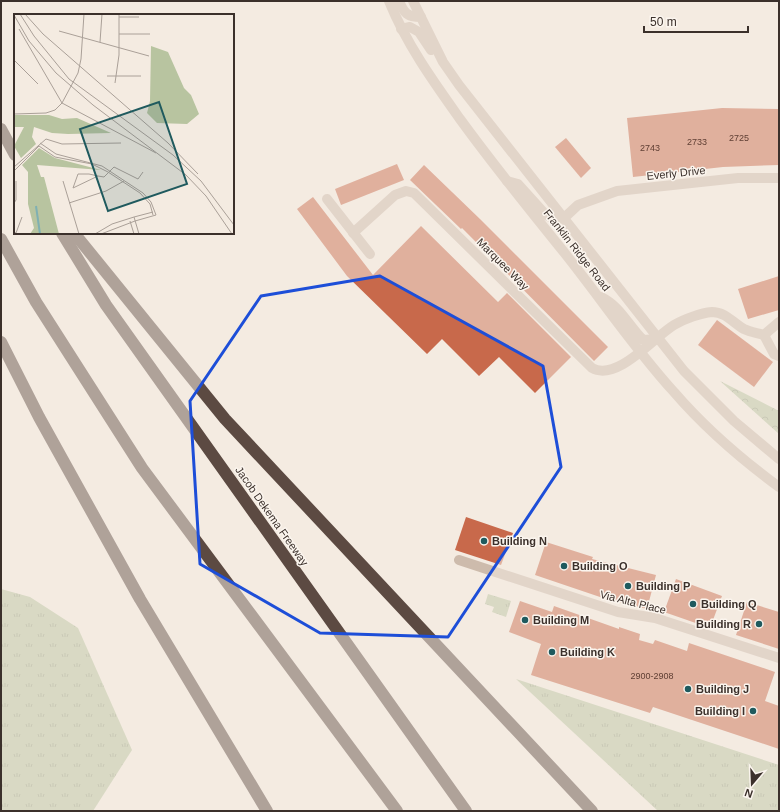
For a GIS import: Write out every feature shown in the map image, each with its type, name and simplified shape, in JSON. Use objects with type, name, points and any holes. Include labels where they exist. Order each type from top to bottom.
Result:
[{"type":"highway","points":[[1,129],[14,153]]},
{"type":"highway","name":"Jacob Dekema Freeway","points":[[63,234],[106,305],[466,811]]},
{"type":"highway","points":[[75,234],[225,419],[592,811]]},
{"type":"highway","points":[[1,239],[36,302],[142,468],[397,811]]},
{"type":"highway","points":[[1,342],[39,417],[140,599],[267,811]]},
{"type":"street","name":"Franklin Ridge Road","points":[[389,1],[401,29],[428,75],[507,181],[598,296],[640,352],[674,392],[712,431],[743,459],[779,487]]},
{"type":"street","points":[[399,1],[404,13],[412,17],[421,17]]},
{"type":"street","name":"Franklin Ridge Road","points":[[413,1],[443,62],[459,85],[658,338],[696,385],[734,421],[779,459]]},
{"type":"street","points":[[401,29],[410,27],[419,32],[436,57],[443,62]]},
{"type":"street","name":"Everly Drive","points":[[564,218],[578,205],[617,191],[738,178],[779,178]]},
{"type":"street","points":[[507,181],[518,184],[546,215],[556,220],[564,218]]},
{"type":"street","name":"Marquee Way","points":[[353,233],[395,195],[406,190],[414,193],[592,368],[598,371],[608,371],[640,352],[674,325],[711,312],[720,313],[745,330],[764,335]]},
{"type":"street","points":[[327,199],[370,254]]},
{"type":"street","points":[[598,296],[616,307],[643,340],[658,338]]},
{"type":"street","points":[[779,322],[764,335],[774,354],[779,356]]},
{"type":"street","points":[[640,352],[654,348],[660,352],[687,381],[696,385]]},
{"type":"street","name":"Via Alta Place","points":[[459,560],[618,612],[655,618],[779,658]]},
{"type":"highlighted area","points":[[380,276],[543,366],[561,467],[448,637],[320,633],[200,564],[190,401],[261,296]]},
{"type":"green space","points":[[720,381],[779,411],[779,434]]},
{"type":"green space","points":[[1,589],[30,597],[78,628],[132,750],[93,811],[1,811]]},
{"type":"green space","points":[[488,594],[511,601],[506,617],[492,612],[494,607],[485,604]]},
{"type":"green space","points":[[516,679],[779,765],[779,811],[658,811]]},
{"type":"building","points":[[722,108],[779,109],[779,165],[723,167],[633,177],[627,118]]},
{"type":"building","points":[[566,138],[591,168],[581,178],[555,147]]},
{"type":"building","points":[[397,164],[404,180],[341,205],[335,189]]},
{"type":"building","points":[[424,165],[608,347],[594,361],[462,228],[461,229],[410,180]]},
{"type":"building","points":[[313,197],[373,275],[421,226],[498,302],[507,293],[571,357],[535,393],[499,357],[479,376],[442,339],[427,354],[347,276],[297,209]]},
{"type":"building","points":[[779,276],[779,310],[748,319],[738,289]]},
{"type":"building","points":[[717,320],[773,362],[754,387],[698,345]]},
{"type":"building","name":"Building N","points":[[466,517],[513,533],[501,565],[455,550]]},
{"type":"building","points":[[546,542],[593,557],[592,559],[656,575],[647,609],[600,597],[535,575]]},
{"type":"building","name":"Building Q","points":[[676,579],[722,596],[710,628],[664,612]]},
{"type":"building","points":[[520,601],[552,612],[554,606],[619,629],[619,627],[640,634],[639,640],[653,644],[655,640],[687,651],[689,643],[775,672],[765,701],[779,706],[779,749],[653,707],[650,713],[531,675],[541,644],[509,632]]},
{"type":"building","name":"Building R","points":[[747,602],[779,612],[779,649],[736,635]]},
{"type":"place","name":"Building N","points":[[484,541]]},
{"type":"place","name":"Building O","points":[[564,566]]},
{"type":"place","name":"Building P","points":[[628,586]]},
{"type":"place","name":"Building Q","points":[[693,604]]},
{"type":"place","name":"Building M","points":[[525,620]]},
{"type":"place","name":"Building R","points":[[759,624]]},
{"type":"place","name":"Building K","points":[[552,652]]},
{"type":"place","name":"Building J","points":[[688,689]]},
{"type":"place","name":"Building I","points":[[753,711]]}]
